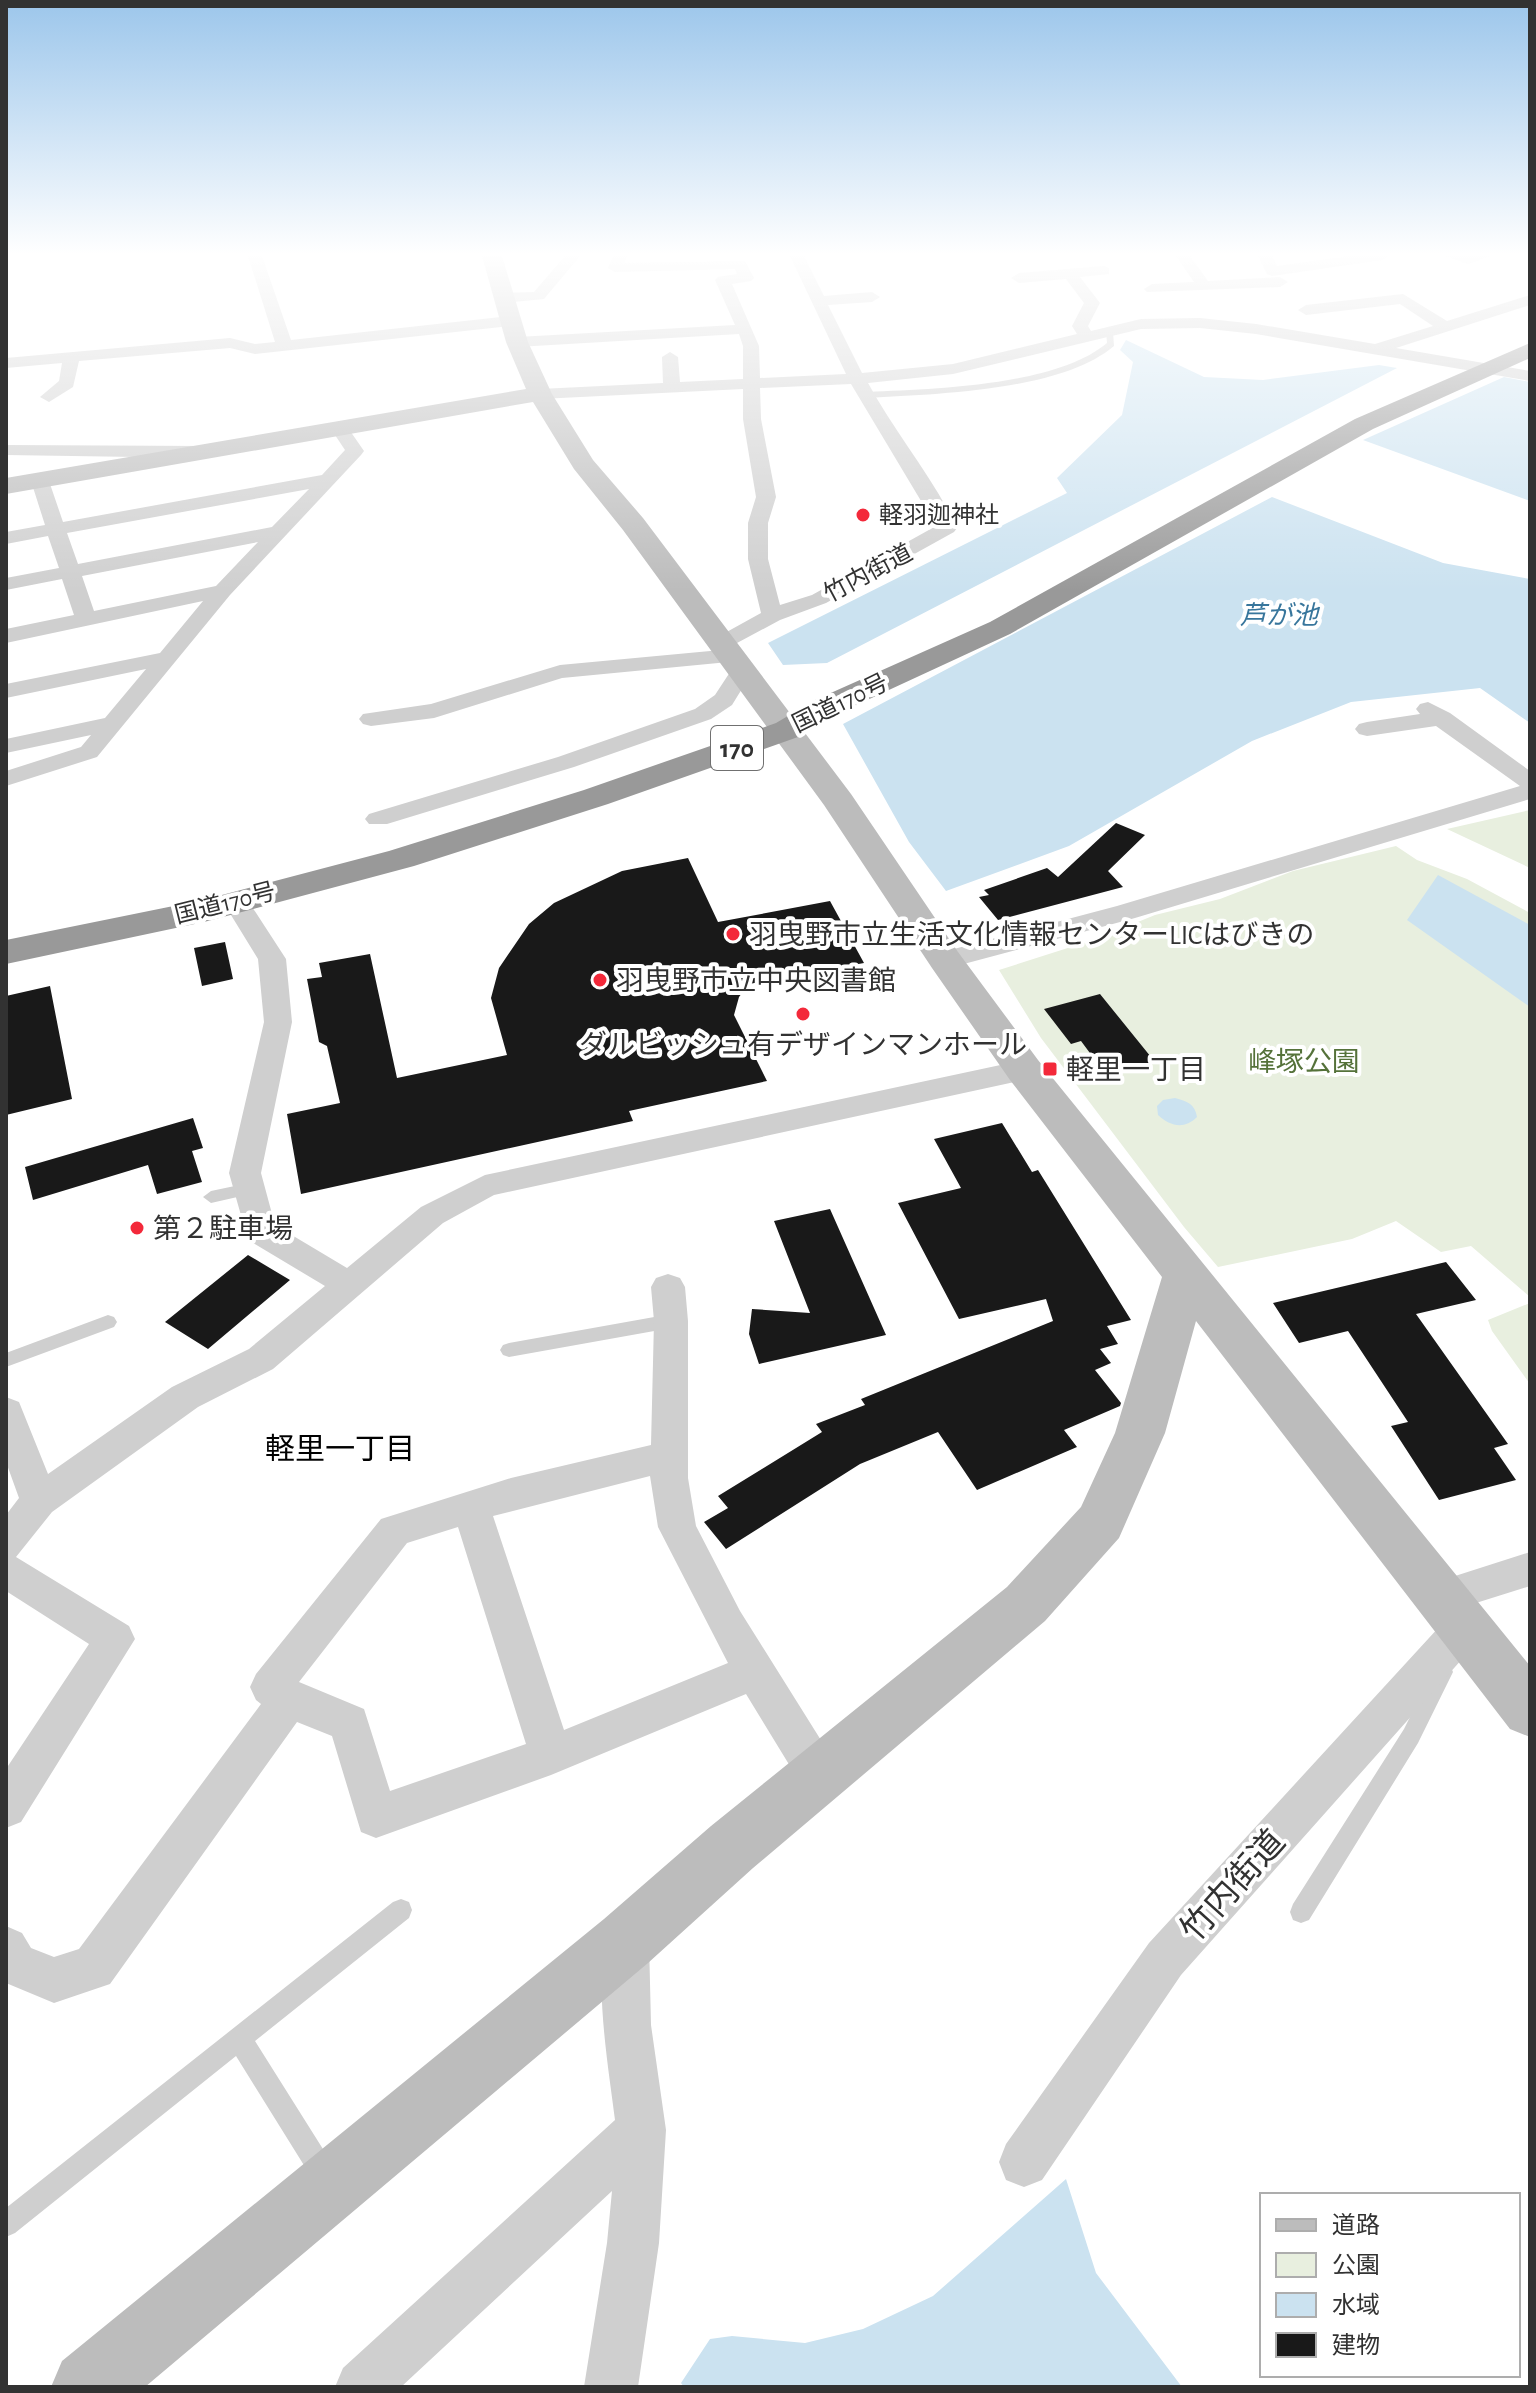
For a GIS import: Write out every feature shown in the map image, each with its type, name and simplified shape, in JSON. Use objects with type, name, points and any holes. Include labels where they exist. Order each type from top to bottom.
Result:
[{"type":"highway","name":"国道170号","points":[[6,929],[262,872],[472,814],[677,746],[826,707],[1000,628],[1364,424],[1398,400],[1468,368]]},
{"type":"highway","name":"国道170号","points":[[1462,371],[1473,368]]},
{"type":"highway","name":"国道170号","points":[[6,952],[236,902],[489,832],[778,719]]},
{"type":"street","points":[[49,397],[67,383],[69,368]]},
{"type":"street","points":[[529,368],[540,394],[583,464],[633,524],[839,801],[945,960],[1024,1070],[1530,1710]]},
{"type":"street","points":[[671,368],[672,387]]},
{"type":"street","points":[[752,368],[752,419],[766,497],[758,523],[758,559],[772,615]]},
{"type":"street","name":"竹内街道","points":[[732,657],[772,615],[819,599],[947,528],[941,512],[907,466],[879,420],[853,368]]},
{"type":"street","points":[[6,486],[540,394],[753,384],[863,387],[959,368]]},
{"type":"street","points":[[1448,368],[1530,376]]},
{"type":"street","points":[[6,779],[89,752],[223,591],[355,451],[340,429]]},
{"type":"street","points":[[6,450],[204,452]]},
{"type":"street","points":[[6,538],[327,480]]},
{"type":"street","points":[[40,481],[86,619]]},
{"type":"street","points":[[6,584],[278,532]]},
{"type":"street","points":[[6,636],[223,591]]},
{"type":"street","points":[[371,719],[434,711],[560,672],[732,657]]},
{"type":"street","points":[[378,819],[566,762],[703,714],[724,700],[732,657]]},
{"type":"street","points":[[6,691],[167,658]]},
{"type":"street","points":[[1367,729],[1435,714],[1530,782]]},
{"type":"street","points":[[6,746],[113,723]]},
{"type":"street","points":[[945,960],[1126,912],[1530,791]]},
{"type":"street","points":[[236,902],[272,959],[278,1022],[245,1173],[260,1232],[350,1285]]},
{"type":"street","points":[[6,1544],[39,1501],[185,1397],[261,1359],[432,1215],[485,1186],[1024,1070]]},
{"type":"street","points":[[88,2387],[1026,1604],[1101,1522],[1140,1433],[1185,1276]]},
{"type":"street","points":[[669,1304],[669,1478],[677,1527],[726,1624],[819,1775]]},
{"type":"street","points":[[9,1432],[39,1501]]},
{"type":"street","points":[[670,1456],[471,1507],[394,1531],[270,1687],[289,1699],[349,1723],[376,1817],[551,1755],[755,1671]]},
{"type":"street","points":[[471,1507],[551,1755]]},
{"type":"street","points":[[1453,1612],[1530,1569]]},
{"type":"street","points":[[6,1570],[115,1639],[6,1807]]},
{"type":"street","name":"竹内街道","points":[[1024,2162],[1165,1959],[1453,1612]]},
{"type":"street","points":[[9,1961],[54,1980],[94,1968],[289,1699]]},
{"type":"street","points":[[612,2375],[633,2243],[641,2130],[627,2025],[626,1941]]},
{"type":"street","points":[[362,2387],[641,2130]]},
{"type":"lane","points":[[863,387],[963,388],[1063,368]]},
{"type":"lane","points":[[211,1197],[249,1189]]},
{"type":"lane","points":[[509,1350],[669,1304]]},
{"type":"lane","points":[[6,1360],[108,1322]]},
{"type":"lane","points":[[1301,1912],[1411,1736],[1453,1612]]},
{"type":"lane","points":[[6,2224],[401,1910]]},
{"type":"lane","points":[[239,2038],[332,2185]]},
{"type":"green space","points":[[1530,810],[1530,868],[1447,829]]},
{"type":"green space","name":"峰塚公園","points":[[1396,846],[1417,860],[1467,879],[1530,913],[1530,1297],[1471,1246],[1441,1252],[1396,1221],[1352,1239],[1218,1267],[1184,1227],[1041,1038],[999,970],[1096,939],[1155,915],[1220,899],[1293,871]]},
{"type":"green space","points":[[1530,1303],[1530,1384],[1492,1331],[1488,1320]]},
{"type":"water","points":[[1132,368],[1184,368],[1204,377],[1263,380],[1358,368],[1397,368],[827,663],[783,665],[768,643],[1067,493],[1057,478],[1122,415]]},
{"type":"water","points":[[1504,377],[1530,382],[1530,501],[1363,440]]},
{"type":"water","name":"芦が池","points":[[1272,497],[1443,563],[1530,579],[1530,723],[1480,688],[1351,702],[1252,741],[1069,846],[946,891],[909,842],[843,724]]},
{"type":"water","points":[[1438,875],[1530,925],[1530,1007],[1407,920]]},
{"type":"water","points":[[1175,1098],[1190,1104],[1197,1117],[1187,1124],[1177,1125],[1158,1115],[1157,1106],[1163,1100]]},
{"type":"water","points":[[1066,2179],[1096,2273],[1182,2387],[684,2387],[681,2383],[710,2339],[732,2336],[805,2343],[863,2329],[933,2296]]},
{"type":"building","points":[[1116,823],[1145,835],[1108,871],[1123,887],[998,920],[979,897],[989,895],[984,890],[1047,868],[1058,877]]},
{"type":"building","points":[[688,858],[718,922],[830,901],[864,963],[749,984],[739,997],[734,1015],[767,1081],[629,1111],[633,1121],[301,1194],[287,1114],[340,1103],[327,1046],[319,1042],[307,979],[322,977],[319,963],[370,954],[397,1078],[507,1055],[491,998],[499,968],[529,924],[554,903],[622,871]]},
{"type":"building","points":[[225,942],[233,979],[202,986],[194,948]]},
{"type":"building","points":[[50,986],[72,1099],[6,1115],[6,996]]},
{"type":"building","points":[[1100,994],[1155,1062],[1107,1076],[1081,1041],[1071,1044],[1044,1009]]},
{"type":"building","points":[[193,1118],[203,1148],[192,1151],[202,1182],[157,1194],[148,1165],[33,1200],[25,1167]]},
{"type":"building","points":[[1002,1123],[1032,1172],[1038,1170],[1131,1320],[1107,1326],[1118,1344],[1100,1349],[1111,1363],[1095,1370],[1121,1403],[1120,1406],[1064,1430],[1077,1447],[977,1490],[938,1432],[860,1464],[726,1549],[704,1522],[728,1508],[718,1496],[822,1432],[816,1424],[865,1405],[861,1399],[1053,1321],[1046,1299],[959,1319],[898,1203],[961,1188],[934,1139]]},
{"type":"building","points":[[830,1209],[886,1335],[759,1364],[749,1334],[752,1309],[810,1313],[774,1221]]},
{"type":"building","points":[[248,1255],[290,1280],[208,1349],[165,1322]]},
{"type":"building","points":[[1446,1262],[1476,1300],[1416,1314],[1508,1444],[1494,1448],[1516,1480],[1439,1500],[1391,1426],[1408,1422],[1348,1331],[1299,1343],[1273,1303]]},
{"type":"place","name":"軽羽迦神社","points":[[863,515]]},
{"type":"place","name":"羽曳野市立生活文化情報センターLICはびきの","points":[[733,934]]},
{"type":"place","name":"羽曳野市立中央図書館","points":[[600,980]]},
{"type":"place","name":"ダルビッシュ有デザインマンホール","points":[[803,1014]]},
{"type":"place","name":"軽里一丁目","points":[[1050,1069]]},
{"type":"place","name":"第２駐車場","points":[[137,1228]]},
{"type":"district","name":"軽里一丁目","points":[[340,1449]]}]
